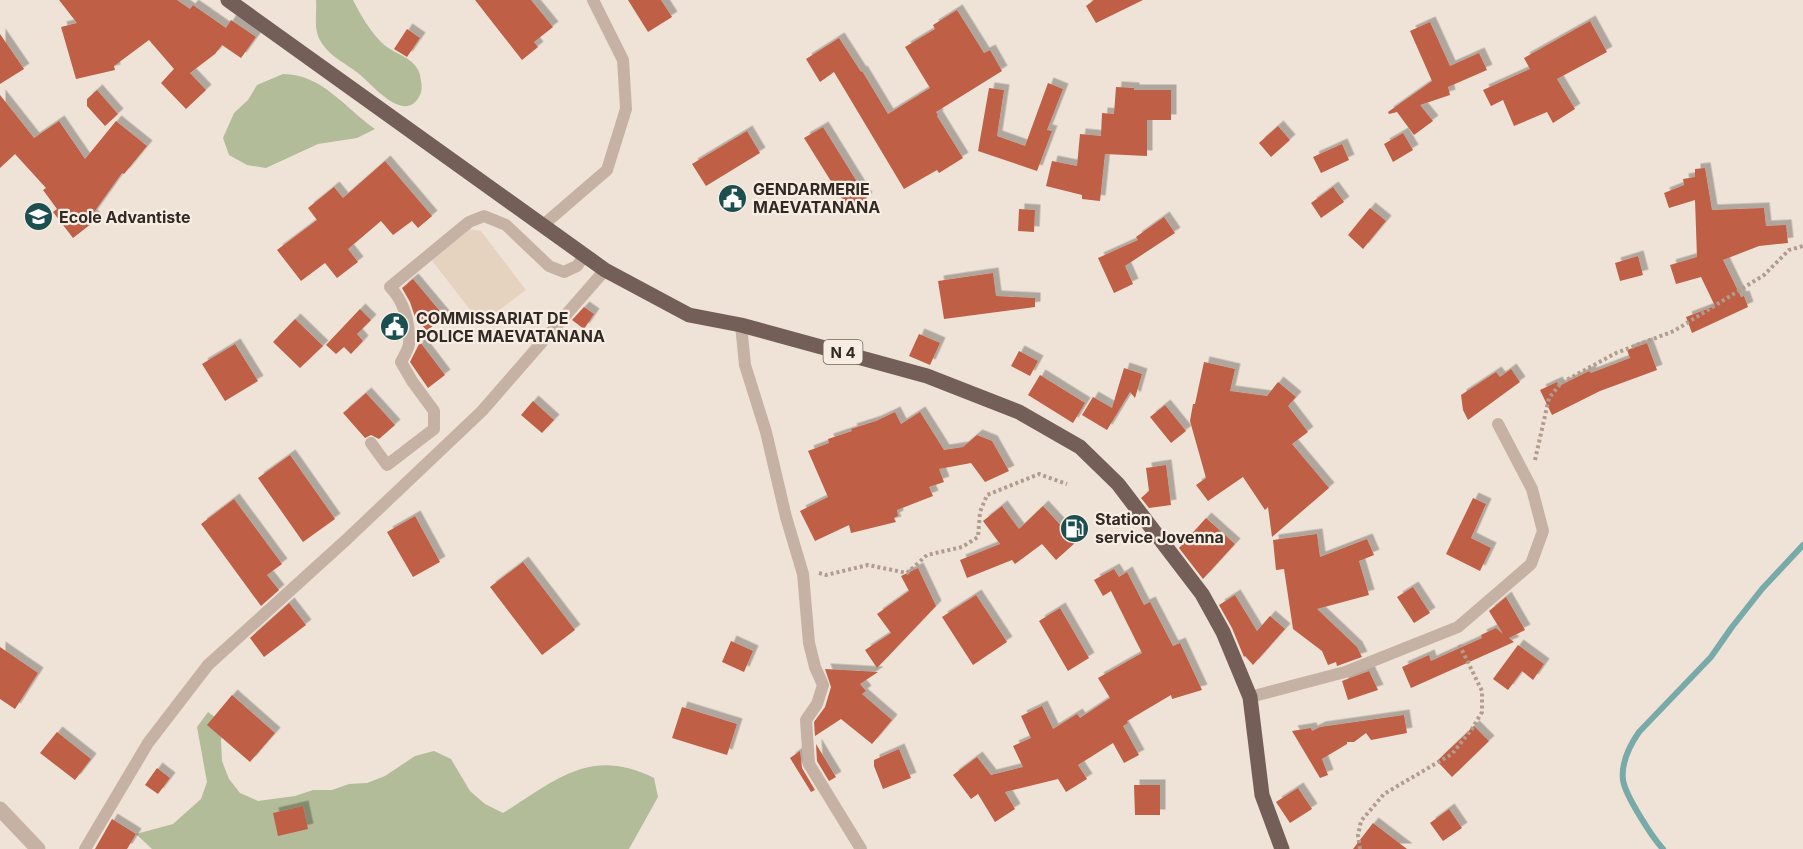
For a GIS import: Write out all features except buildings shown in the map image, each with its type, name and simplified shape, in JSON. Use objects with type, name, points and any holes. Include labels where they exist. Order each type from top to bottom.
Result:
[{"type":"main road","name":"N 4","points":[[228,0],[605,270],[688,315],[741,325],[927,376],[1019,412],[1080,447],[1118,484],[1202,594],[1223,632],[1250,697],[1262,795],[1282,849]]},
{"type":"street","points":[[0,809],[38,849]]},
{"type":"lane","points":[[542,225],[607,170],[626,109],[623,60],[593,0]]},
{"type":"lane","points":[[371,443],[387,465],[434,429],[434,411],[401,362],[409,346],[406,314],[398,295],[390,287],[469,222],[484,216],[506,225],[549,266],[564,272],[577,266],[585,255]]},
{"type":"lane","points":[[86,849],[148,743],[208,665],[346,540],[482,411],[605,270]]},
{"type":"lane","points":[[741,325],[745,365],[766,432],[786,517],[803,574],[809,643],[815,667],[823,685],[817,704],[806,720],[809,764],[861,849]]},
{"type":"lane","points":[[1250,697],[1345,672],[1458,627],[1531,564],[1544,531],[1530,484],[1498,424]]},
{"type":"path","points":[[1530,484],[1549,398],[1561,383],[1616,353],[1674,331],[1764,275],[1789,250],[1803,246]]},
{"type":"path","points":[[803,574],[812,572],[826,574],[868,565],[907,573],[927,555],[962,547],[978,537],[980,512],[987,495],[1039,474],[1067,484]]},
{"type":"path","points":[[1360,849],[1358,835],[1361,821],[1384,794],[1452,754],[1482,712],[1482,691],[1452,629]]},
{"type":"green space","points":[[316,0],[353,0],[381,42],[412,62],[420,73],[422,88],[414,103],[406,106],[397,105],[389,100],[321,43],[317,32]]},
{"type":"green space","points":[[283,74],[310,80],[321,86],[375,129],[357,138],[318,144],[266,168],[247,165],[229,155],[223,138],[234,113],[248,100],[257,85]]},
{"type":"green space","points":[[208,712],[223,723],[222,761],[229,779],[240,793],[258,801],[295,796],[313,790],[332,790],[349,784],[367,783],[385,776],[415,756],[434,751],[451,759],[470,791],[485,804],[503,813],[557,779],[592,767],[611,765],[631,769],[654,778],[658,797],[629,849],[152,849],[136,834],[173,824],[201,799],[207,782],[197,727]]},
{"type":"shaded area","points":[[468,229],[481,231],[526,290],[481,324],[430,258]]},
{"type":"waterway","points":[[1663,849],[1640,816],[1625,787],[1623,767],[1629,748],[1639,732],[1711,657],[1762,589],[1803,545]]},
{"type":"place","name":"GENDARMERIE MAEVATANANA","points":[[732,198]]},
{"type":"place","name":"Ecole Advantiste","points":[[38,217]]},
{"type":"place","name":"COMMISSARIAT DE POLICE MAEVATANANA","points":[[395,327]]},
{"type":"place","name":"Station service Jovenna","points":[[1074,528]]}]
